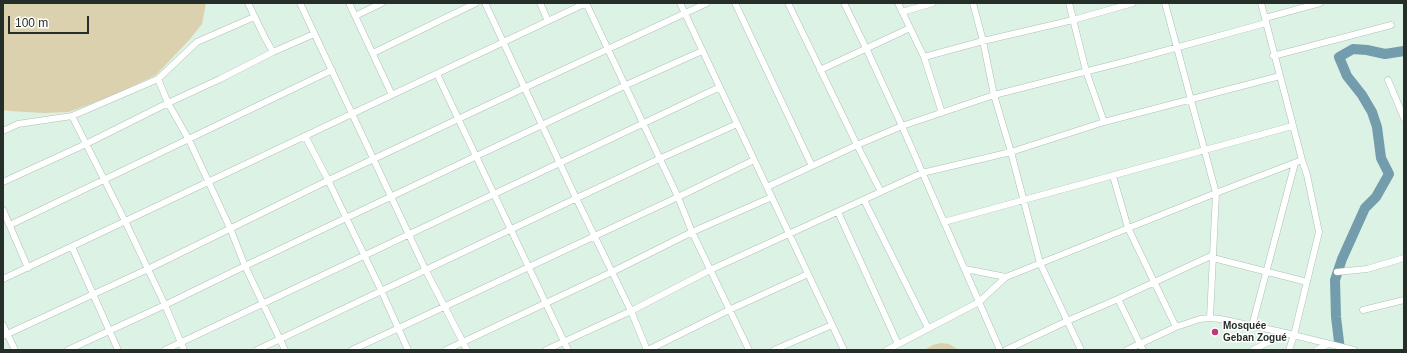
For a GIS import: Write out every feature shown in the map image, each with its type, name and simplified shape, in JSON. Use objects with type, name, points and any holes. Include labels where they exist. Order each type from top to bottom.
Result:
[{"type":"street","points":[[248,3],[273,52]]},
{"type":"street","points":[[300,3],[426,271],[467,350]]},
{"type":"street","points":[[349,3],[392,95]]},
{"type":"street","points":[[355,16],[382,3]]},
{"type":"street","points":[[373,53],[476,3]]},
{"type":"street","points":[[485,3],[648,350],[729,310],[808,274]]},
{"type":"street","points":[[540,3],[548,21]]},
{"type":"street","points":[[3,280],[586,3],[642,124],[678,197],[692,232],[749,350]]},
{"type":"street","points":[[680,3],[844,350]]},
{"type":"street","points":[[5,335],[148,269],[328,180],[374,160],[707,3]]},
{"type":"street","points":[[734,3],[812,166]]},
{"type":"street","points":[[788,3],[881,192]]},
{"type":"street","points":[[844,3],[902,126],[1000,350]]},
{"type":"street","points":[[898,3],[924,57],[942,113]]},
{"type":"street","points":[[902,12],[933,3]]},
{"type":"street","points":[[973,3],[983,41],[994,95],[1011,152],[1040,264],[1081,350]]},
{"type":"street","points":[[1069,3],[1086,71],[1104,122]]},
{"type":"street","points":[[924,57],[983,41],[1074,20],[1133,3]]},
{"type":"street","points":[[1165,3],[1216,193],[1210,318]]},
{"type":"street","points":[[1260,3],[1280,76],[1299,162],[1307,176],[1320,232],[1289,350]]},
{"type":"street","points":[[767,187],[857,145],[902,126],[994,95],[1177,47],[1266,21],[1320,3]]},
{"type":"street","points":[[3,131],[18,124],[72,116],[158,79],[197,42],[254,17]]},
{"type":"street","points":[[1274,56],[1391,25]]},
{"type":"street","points":[[820,70],[910,28]]},
{"type":"street","points":[[3,182],[86,144],[273,52],[314,34]]},
{"type":"street","points":[[68,350],[475,156],[702,51]]},
{"type":"street","points":[[10,225],[332,70]]},
{"type":"street","points":[[437,74],[568,350]]},
{"type":"street","points":[[546,350],[631,311],[710,270],[922,173],[1011,152],[1104,122],[1280,76]]},
{"type":"street","points":[[158,79],[168,103],[189,140],[230,228],[245,266],[285,350]]},
{"type":"street","points":[[1388,80],[1404,118]]},
{"type":"street","points":[[165,350],[720,87]]},
{"type":"street","points":[[72,116],[126,221],[184,350]]},
{"type":"street","points":[[257,350],[381,290],[426,271],[576,198],[737,124]]},
{"type":"street","points":[[944,222],[1292,126]]},
{"type":"street","points":[[305,136],[381,290],[408,350]]},
{"type":"street","points":[[352,350],[754,160]]},
{"type":"street","points":[[887,350],[979,302],[1006,277],[1216,193],[1299,162]]},
{"type":"street","points":[[1252,326],[1299,162]]},
{"type":"street","points":[[1113,176],[1128,228],[1176,327]]},
{"type":"street","points":[[446,350],[546,304],[692,232],[772,197]]},
{"type":"street","points":[[864,200],[928,328]]},
{"type":"street","points":[[3,210],[28,268]]},
{"type":"street","points":[[838,212],[898,344]]},
{"type":"street","points":[[72,247],[118,350]]},
{"type":"street","points":[[1006,350],[1213,256],[1307,282]]},
{"type":"street","points":[[1337,272],[1367,269],[1404,258]]},
{"type":"street","points":[[964,269],[1006,277]]},
{"type":"street","points":[[1118,299],[1142,347]]},
{"type":"street","points":[[1363,310],[1404,300]]},
{"type":"street","points":[[1127,350],[1142,347],[1176,327],[1200,319],[1210,318],[1286,333],[1354,350]]},
{"type":"street","points":[[3,325],[5,335],[15,350]]},
{"type":"street","points":[[774,350],[832,325]]},
{"type":"street","points":[[1253,350],[1286,333]]},
{"type":"street","points":[[1317,350],[1328,344]]},
{"type":"shaded area","points":[[3,3],[206,3],[202,24],[156,75],[114,95],[69,112],[44,113],[3,110]]},
{"type":"shaded area","points":[[941,343],[949,344],[959,350],[924,350]]},
{"type":"waterway","points":[[1340,350],[1336,317],[1335,280],[1342,259],[1365,208],[1376,197],[1389,174],[1381,158],[1377,127],[1372,112],[1362,95],[1347,76],[1339,57],[1353,49],[1385,54],[1404,51]]},
{"type":"place","name":"Mosquée Geban Zogué","points":[[1215,332]]}]
